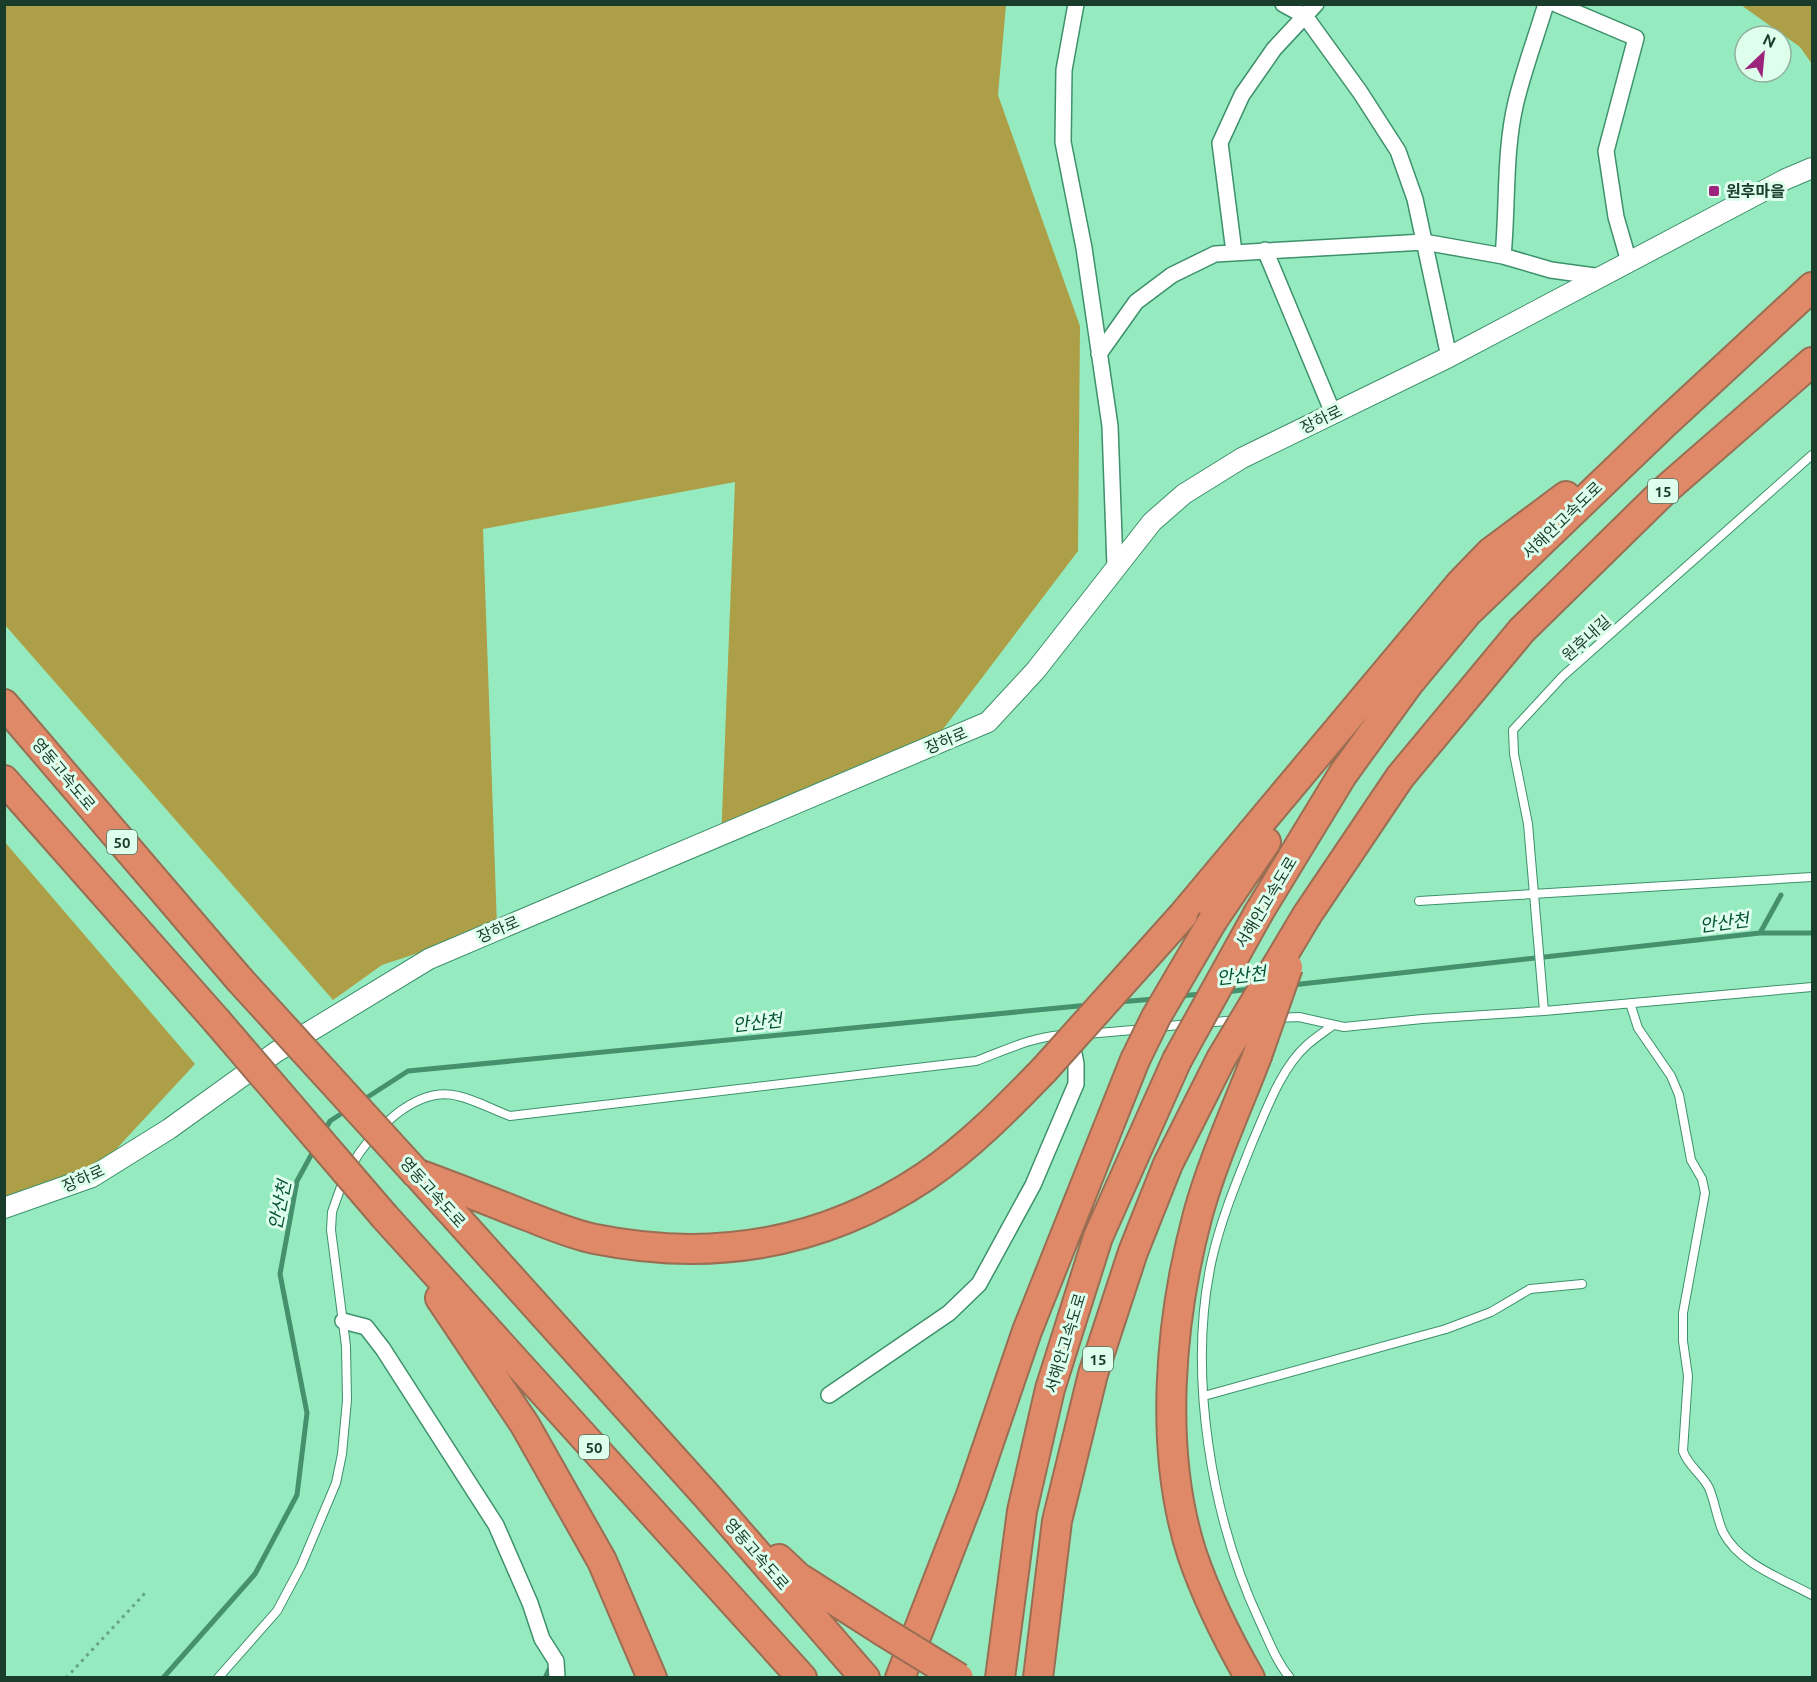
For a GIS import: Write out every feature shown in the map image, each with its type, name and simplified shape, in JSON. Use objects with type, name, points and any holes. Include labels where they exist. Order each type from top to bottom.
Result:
[{"type":"highway","name":"서해안고속도로","points":[[1000,1677],[1022,1511],[1050,1389],[1098,1237],[1177,1060],[1259,912],[1343,774],[1408,683],[1467,613],[1664,424],[1812,287]]},
{"type":"highway","name":"15","points":[[1038,1677],[1057,1521],[1093,1374],[1133,1252],[1168,1164],[1221,1059],[1307,915],[1400,777],[1474,685],[1522,630],[1664,491],[1812,362]]},
{"type":"highway","points":[[416,1173],[594,1239],[684,1249],[736,1248],[788,1239],[840,1222],[881,1203],[926,1176],[961,1149],[1044,1070],[1184,915],[1460,584],[1491,552],[1664,424]]},
{"type":"highway","points":[[900,1677],[971,1495],[1027,1331],[1135,1060],[1156,1017],[1213,920],[1264,844],[1334,752],[1401,679],[1467,613]]},
{"type":"highway","name":"영동고속도로","points":[[4,704],[239,979],[706,1495],[840,1651],[866,1677]]},
{"type":"highway","name":"50","points":[[4,780],[216,1020],[385,1217],[802,1677]]},
{"type":"highway","points":[[1250,1677],[1218,1621],[1192,1553],[1177,1488],[1172,1351],[1182,1280],[1199,1211],[1307,915]]},
{"type":"highway","points":[[385,1217],[525,1425],[602,1561],[652,1677]]},
{"type":"highway","points":[[706,1495],[798,1576],[959,1677]]},
{"type":"street","points":[[1076,4],[1064,70],[1063,142],[1084,248],[1110,426],[1115,566]]},
{"type":"street","points":[[1283,4],[1305,16],[1360,92],[1398,151],[1415,199],[1449,357]]},
{"type":"street","points":[[1234,252],[1220,143],[1242,95],[1274,49],[1316,4]]},
{"type":"street","points":[[1503,256],[1508,208],[1509,150],[1516,103],[1546,4]]},
{"type":"street","points":[[1556,4],[1636,38],[1606,151],[1616,218],[1629,262]]},
{"type":"street","name":"장하로","points":[[4,1208],[92,1178],[169,1129],[276,1052],[429,959],[988,722],[1036,670],[1115,566],[1152,522],[1184,494],[1242,458],[1449,357],[1786,179],[1812,168]]},
{"type":"street","points":[[1098,354],[1136,302],[1172,275],[1215,254],[1424,242],[1503,256],[1551,270],[1602,277]]},
{"type":"street","points":[[1265,250],[1333,413]]},
{"type":"street","points":[[829,1395],[949,1313],[979,1284],[1033,1185],[1076,1084],[1076,1064],[1070,1035]]},
{"type":"street","points":[[343,1321],[366,1327],[383,1349],[496,1525],[530,1603],[542,1640],[556,1661],[557,1677]]},
{"type":"lane","name":"원후내길","points":[[1534,899],[1528,824],[1514,754],[1513,730],[1563,676],[1812,455]]},
{"type":"lane","points":[[1419,901],[1534,899],[1812,877]]},
{"type":"lane","points":[[1534,899],[1544,1008]]},
{"type":"lane","points":[[1264,1018],[1299,1017],[1344,1027],[1544,1008],[1812,987]]},
{"type":"lane","points":[[1630,1003],[1638,1028],[1671,1076],[1679,1095],[1691,1160],[1702,1179],[1705,1193],[1683,1313],[1683,1341],[1688,1376],[1683,1451],[1686,1459],[1708,1487],[1723,1532],[1732,1545],[1746,1558],[1812,1595]]},
{"type":"lane","points":[[218,1677],[277,1611],[301,1566],[336,1483],[342,1454],[347,1400],[343,1321],[331,1230],[339,1186],[355,1158],[386,1123],[414,1100],[436,1094],[458,1096],[510,1116],[976,1061],[1018,1043],[1044,1036],[1252,1018]]},
{"type":"lane","points":[[1290,1677],[1280,1665],[1233,1556],[1212,1465],[1204,1396],[1204,1320],[1212,1259],[1232,1193],[1286,1073],[1306,1046],[1332,1026]]},
{"type":"lane","points":[[1204,1396],[1446,1329],[1491,1312],[1530,1289],[1582,1284]]},
{"type":"path","points":[[66,1677],[147,1591]]},
{"type":"shaded area","points":[[4,5],[1006,5],[998,95],[1080,326],[1078,551],[931,745],[721,841],[735,482],[483,529],[497,927],[382,965],[333,1000],[5,625]]},
{"type":"shaded area","points":[[1741,5],[1812,5],[1812,64],[1800,47],[1793,42],[1793,24],[1768,24]]},
{"type":"shaded area","points":[[4,841],[195,1064],[96,1171],[4,1203]]},
{"type":"waterway","points":[[1760,933],[1781,895]]},
{"type":"waterway","name":"안산천","points":[[1292,985],[1760,933],[1812,933]]},
{"type":"waterway","name":"안산천","points":[[1226,992],[1250,989]]},
{"type":"waterway","name":"안산천","points":[[1179,996],[1202,994]]},
{"type":"waterway","name":"안산천","points":[[1119,1002],[1154,999]]},
{"type":"waterway","name":"안산천","points":[[363,1100],[408,1071],[1089,1005]]},
{"type":"waterway","name":"안산천","points":[[324,1132],[330,1121],[347,1110]]},
{"type":"waterway","name":"안산천","points":[[163,1678],[255,1574],[297,1495],[307,1413],[280,1274],[297,1181],[315,1148]]},
{"type":"waterway","points":[[545,1678],[552,1663]]},
{"type":"place","name":"원후마을","points":[[1714,191]]}]
